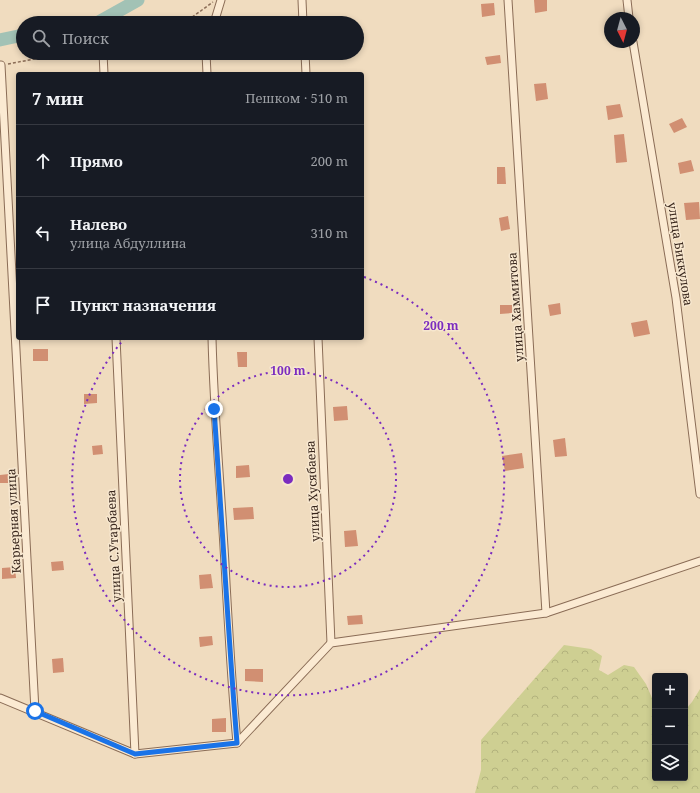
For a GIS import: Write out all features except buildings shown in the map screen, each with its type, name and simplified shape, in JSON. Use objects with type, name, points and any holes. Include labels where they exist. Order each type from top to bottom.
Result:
[{"type":"street","points":[[216,16],[221,0]]},
{"type":"street","points":[[302,0],[303,16]]},
{"type":"street","name":"улица Хаммитова","points":[[508,0],[546,613]]},
{"type":"street","points":[[626,0],[628,12]]},
{"type":"street","name":"улица Биккулова","points":[[634,48],[676,298],[700,494]]},
{"type":"street","points":[[103,60],[104,72]]},
{"type":"street","points":[[206,60],[207,72]]},
{"type":"street","points":[[305,60],[306,72]]},
{"type":"street","name":"Карьерная улица","points":[[1,65],[35,711]]},
{"type":"street","name":"улица С.Утарбаева","points":[[116,340],[135,754]]},
{"type":"street","points":[[212,340],[214,409],[229,646],[237,743]]},
{"type":"street","name":"улица Хусябаева","points":[[318,340],[331,643]]},
{"type":"street","points":[[0,698],[35,711],[135,754],[237,743],[331,643],[546,613],[700,560]]},
{"type":"path","points":[[193,16],[215,0]]},
{"type":"path","points":[[1,65],[28,60]]},
{"type":"green space","points":[[564,645],[591,649],[602,656],[599,670],[608,675],[624,665],[634,667],[646,684],[652,698],[652,781],[688,781],[688,707],[700,689],[700,793],[475,793],[481,770],[481,740]]},
{"type":"waterway","points":[[109,16],[138,0]]},
{"type":"waterway","points":[[0,40],[16,37]]},
{"type":"route","points":[[35,711],[135,754],[237,743],[229,646],[214,409]]}]
